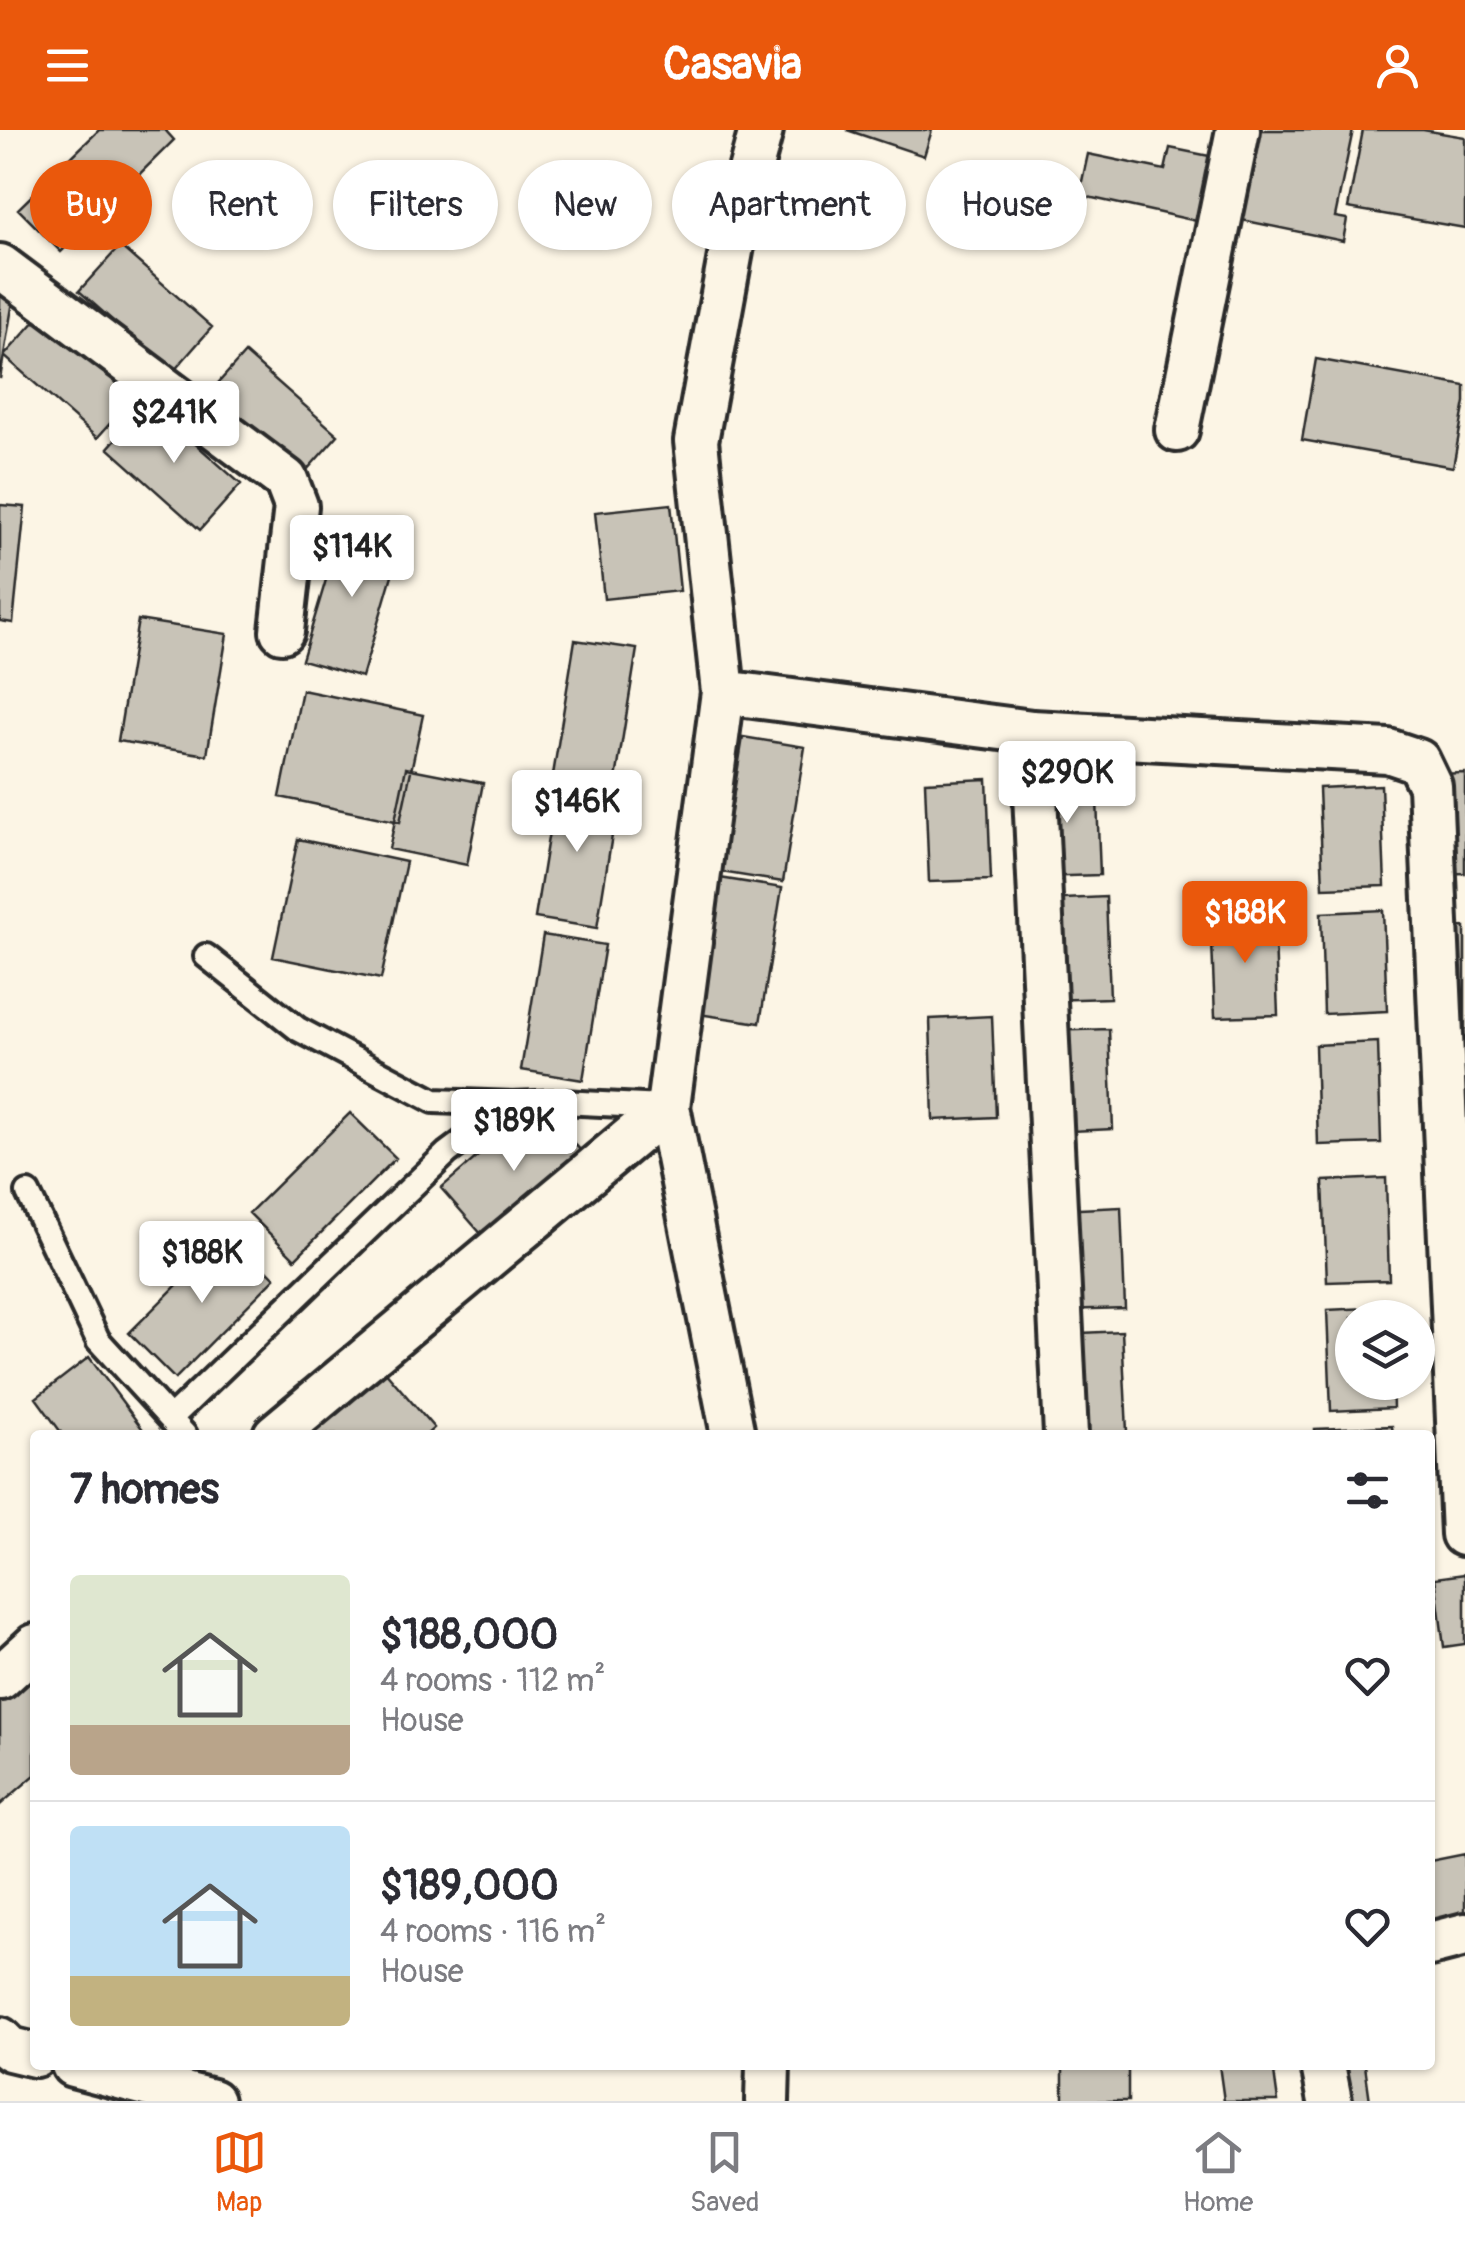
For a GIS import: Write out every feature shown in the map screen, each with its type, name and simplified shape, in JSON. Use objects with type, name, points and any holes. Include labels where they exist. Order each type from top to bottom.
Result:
[{"type":"street","points":[[732,1430],[668,1107],[724,692],[696,441],[736,224],[761,130]]},
{"type":"street","points":[[1177,430],[1238,130]]},
{"type":"street","points":[[0,266],[286,480],[296,506],[282,631]]},
{"type":"street","points":[[724,692],[1032,732],[1388,751],[1418,761],[1430,786],[1453,1536]]},
{"type":"street","points":[[1032,732],[1066,1430]]},
{"type":"street","points":[[280,1430],[668,1107]]},
{"type":"street","points":[[0,1678],[30,1651]]},
{"type":"street","points":[[1435,1943],[1465,1935]]},
{"type":"street","points":[[0,2039],[10,2049],[30,2054]]},
{"type":"street","points":[[91,2070],[212,2101]]},
{"type":"street","points":[[767,2101],[768,2070]]},
{"type":"street","points":[[1324,2070],[1330,2101]]},
{"type":"lane","points":[[206,956],[298,1029],[434,1101],[668,1107]]},
{"type":"lane","points":[[28,1193],[98,1340],[177,1427],[447,1153],[513,1104]]},
{"type":"building","points":[[99,130],[165,130],[174,140],[152,162],[68,160]]},
{"type":"building","points":[[847,130],[932,130],[924,156]]},
{"type":"building","points":[[1250,130],[1353,130],[1335,217],[1347,219],[1343,241],[1232,218]]},
{"type":"building","points":[[1363,130],[1423,130],[1465,137],[1465,228],[1348,208]]},
{"type":"building","points":[[1170,148],[1224,159],[1210,224],[1087,197],[1088,154],[1165,170]]},
{"type":"building","points":[[30,197],[30,221],[18,209]]},
{"type":"building","points":[[116,250],[125,250],[212,327],[172,373],[79,291]]},
{"type":"building","points":[[0,292],[14,295],[0,379]]},
{"type":"building","points":[[45,310],[138,392],[97,438],[4,356]]},
{"type":"building","points":[[245,353],[338,435],[297,481],[204,399]]},
{"type":"building","points":[[1316,359],[1465,386],[1453,467],[1302,440]]},
{"type":"building","points":[[148,402],[241,484],[200,530],[108,448]]},
{"type":"building","points":[[671,504],[680,591],[604,599],[595,512]]},
{"type":"building","points":[[0,505],[25,507],[13,623],[0,621]]},
{"type":"building","points":[[343,523],[402,541],[362,677],[302,660]]},
{"type":"building","points":[[138,620],[227,634],[207,755],[118,741]]},
{"type":"building","points":[[575,640],[637,649],[615,785],[553,775]]},
{"type":"building","points":[[302,690],[423,715],[400,822],[280,797]]},
{"type":"building","points":[[743,737],[805,747],[783,882],[721,872]]},
{"type":"building","points":[[406,768],[483,783],[467,865],[389,849]]},
{"type":"building","points":[[1465,773],[1465,873],[1438,874],[1435,774]]},
{"type":"building","points":[[1096,774],[1100,875],[1037,877],[1033,777]]},
{"type":"building","points":[[987,779],[991,880],[929,882],[925,782]]},
{"type":"building","points":[[557,782],[619,792],[597,928],[535,918]]},
{"type":"building","points":[[1381,785],[1385,886],[1323,888],[1319,788]]},
{"type":"building","points":[[298,839],[406,862],[381,979],[273,957]]},
{"type":"building","points":[[720,878],[782,888],[760,1023],[698,1014]]},
{"type":"building","points":[[1106,897],[1110,998],[1047,1000],[1043,900]]},
{"type":"building","points":[[1383,910],[1387,1011],[1324,1014],[1321,913]]},
{"type":"building","points":[[1274,914],[1278,1015],[1215,1017],[1211,917]]},
{"type":"building","points":[[1465,927],[1465,1028],[1451,1028],[1447,928]]},
{"type":"building","points":[[543,935],[605,945],[583,1080],[521,1070]]},
{"type":"building","points":[[992,1016],[996,1117],[933,1120],[930,1019]]},
{"type":"building","points":[[1109,1029],[1113,1129],[1050,1132],[1046,1031]]},
{"type":"building","points":[[1378,1042],[1381,1143],[1318,1145],[1315,1045]]},
{"type":"building","points":[[539,1103],[588,1159],[490,1244],[441,1188]]},
{"type":"building","points":[[350,1113],[396,1158],[295,1259],[249,1213]]},
{"type":"building","points":[[1386,1178],[1389,1280],[1327,1282],[1323,1181]]},
{"type":"building","points":[[1121,1207],[1125,1308],[1062,1310],[1058,1210]]},
{"type":"building","points":[[230,1232],[275,1278],[175,1379],[129,1333]]},
{"type":"building","points":[[1327,1310],[1335,1310],[1335,1400],[1393,1400],[1393,1408],[1331,1411]]},
{"type":"building","points":[[1122,1331],[1127,1430],[1064,1430],[1060,1334]]},
{"type":"building","points":[[89,1357],[143,1430],[59,1430],[36,1398]]},
{"type":"building","points":[[384,1370],[434,1428],[432,1430],[314,1430]]},
{"type":"building","points":[[1392,1426],[1392,1430],[1315,1430]]},
{"type":"building","points":[[1465,1574],[1465,1644],[1444,1647],[1435,1578]]},
{"type":"building","points":[[30,1677],[30,1779],[0,1805],[0,1703]]},
{"type":"building","points":[[1465,1854],[1465,1921],[1435,1927],[1435,1860]]},
{"type":"building","points":[[1063,2070],[1128,2070],[1128,2101],[1063,2101]]},
{"type":"building","points":[[1220,2070],[1274,2070],[1278,2101],[1224,2101]]},
{"type":"building","points":[[1311,2070],[1366,2070],[1370,2101],[1315,2101]]}]
